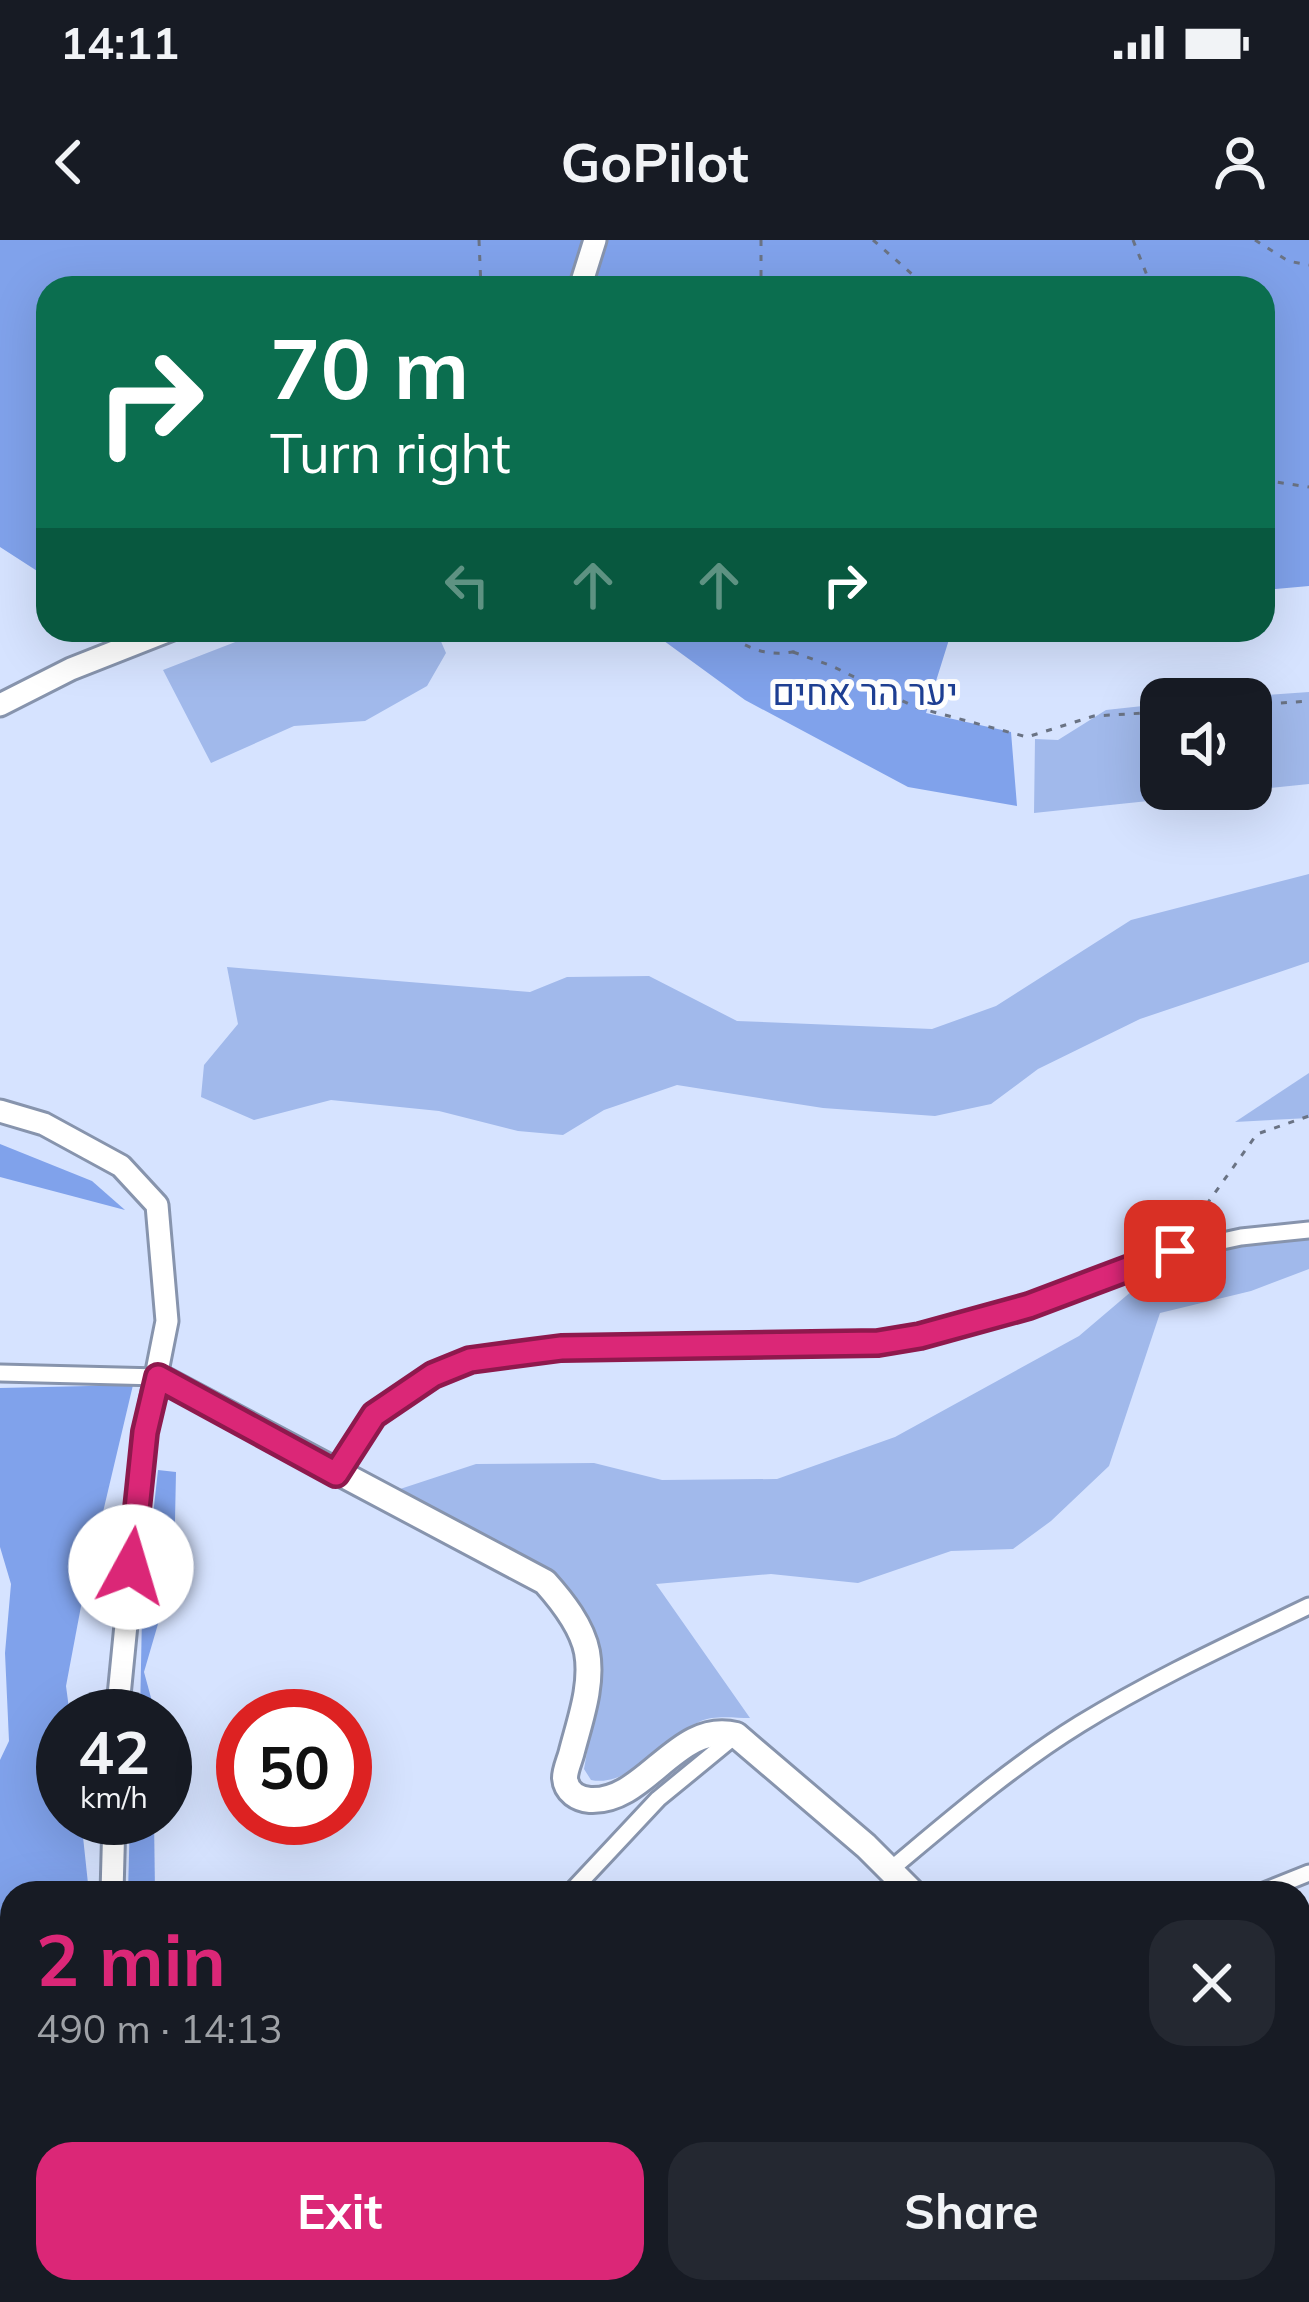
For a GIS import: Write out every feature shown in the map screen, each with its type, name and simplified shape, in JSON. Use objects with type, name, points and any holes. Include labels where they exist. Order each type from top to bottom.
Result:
[{"type":"main road","points":[[584,276],[595,240]]},
{"type":"main road","points":[[0,706],[71,669],[140,642]]},
{"type":"main road","points":[[0,1111],[44,1124],[121,1166],[157,1205],[167,1322],[145,1432],[120,1689]]},
{"type":"main road","points":[[158,1377],[545,1582],[577,1625],[587,1651],[588,1688],[566,1770],[574,1795],[594,1801],[620,1794],[695,1740],[722,1731],[736,1735],[901,1881]]},
{"type":"main road","points":[[112,1881],[113,1845]]},
{"type":"street","points":[[336,1474],[374,1415],[433,1375],[470,1360],[561,1348],[899,1340],[1029,1306],[1175,1251],[1240,1237],[1309,1230]]},
{"type":"street","points":[[0,1373],[158,1377]]},
{"type":"street","points":[[890,1870],[1012,1770],[1080,1724],[1182,1667],[1309,1606]]},
{"type":"street","points":[[581,1881],[658,1799],[736,1735]]},
{"type":"path","points":[[479,240],[480,276]]},
{"type":"path","points":[[761,240],[761,276]]},
{"type":"path","points":[[873,240],[914,276]]},
{"type":"path","points":[[1133,240],[1147,276]]},
{"type":"path","points":[[1255,240],[1288,261],[1309,265]]},
{"type":"path","points":[[1275,482],[1309,488]]},
{"type":"path","points":[[739,642],[758,653],[793,652],[915,707],[1027,737],[1094,716],[1140,713]]},
{"type":"path","points":[[793,652],[794,642]]},
{"type":"path","points":[[1272,703],[1309,700]]},
{"type":"path","points":[[1175,1251],[1257,1133],[1309,1116]]},
{"type":"shaded area","points":[[235,642],[441,642],[446,653],[427,686],[365,721],[294,726],[211,763],[163,670]]},
{"type":"shaded area","points":[[1309,692],[1309,784],[1272,788],[1272,695]]},
{"type":"shaded area","points":[[1140,706],[1140,802],[1034,813],[1035,739],[1058,740],[1106,710]]},
{"type":"shaded area","points":[[1309,874],[1309,962],[1140,1019],[1038,1069],[991,1104],[935,1116],[823,1108],[677,1085],[604,1110],[563,1135],[518,1131],[439,1111],[331,1100],[254,1120],[201,1097],[204,1065],[238,1024],[227,967],[530,992],[567,977],[649,976],[737,1021],[932,1029],[996,1006],[1131,920]]},
{"type":"shaded area","points":[[1309,1073],[1309,1118],[1235,1122]]},
{"type":"shaded area","points":[[1206,1228],[1309,1240],[1309,1269],[1251,1291],[1160,1313],[1109,1466],[1051,1521],[1013,1549],[951,1551],[858,1583],[771,1574],[656,1584],[750,1718],[701,1721],[620,1776],[591,1780],[584,1769],[594,1713],[559,1584],[530,1559],[391,1492],[476,1464],[594,1463],[662,1480],[777,1479],[895,1437],[1079,1336]]},
{"type":"green space","points":[[0,240],[1309,240],[1309,586],[1275,589],[1275,276],[36,276],[36,570],[0,547]]},
{"type":"green space","name":"יער הר אחים","points":[[665,642],[948,642],[926,713],[1011,732],[1017,806],[908,787],[745,700]]},
{"type":"green space","points":[[0,1144],[92,1181],[125,1210],[0,1177]]},
{"type":"green space","points":[[133,1385],[66,1689],[36,1689],[36,1845],[84,1845],[88,1881],[0,1881],[0,1760],[9,1741],[5,1653],[11,1584],[0,1547],[0,1388]]},
{"type":"green space","points":[[158,1470],[176,1472],[174,1569],[144,1672],[149,1689],[141,1689],[142,1615]]},
{"type":"green space","points":[[129,1845],[154,1845],[155,1881],[128,1881]]},
{"type":"route","points":[[131,1567],[145,1432],[158,1377],[336,1474],[374,1415],[403,1392],[470,1360],[561,1348],[878,1343],[1029,1306],[1175,1251]]}]
